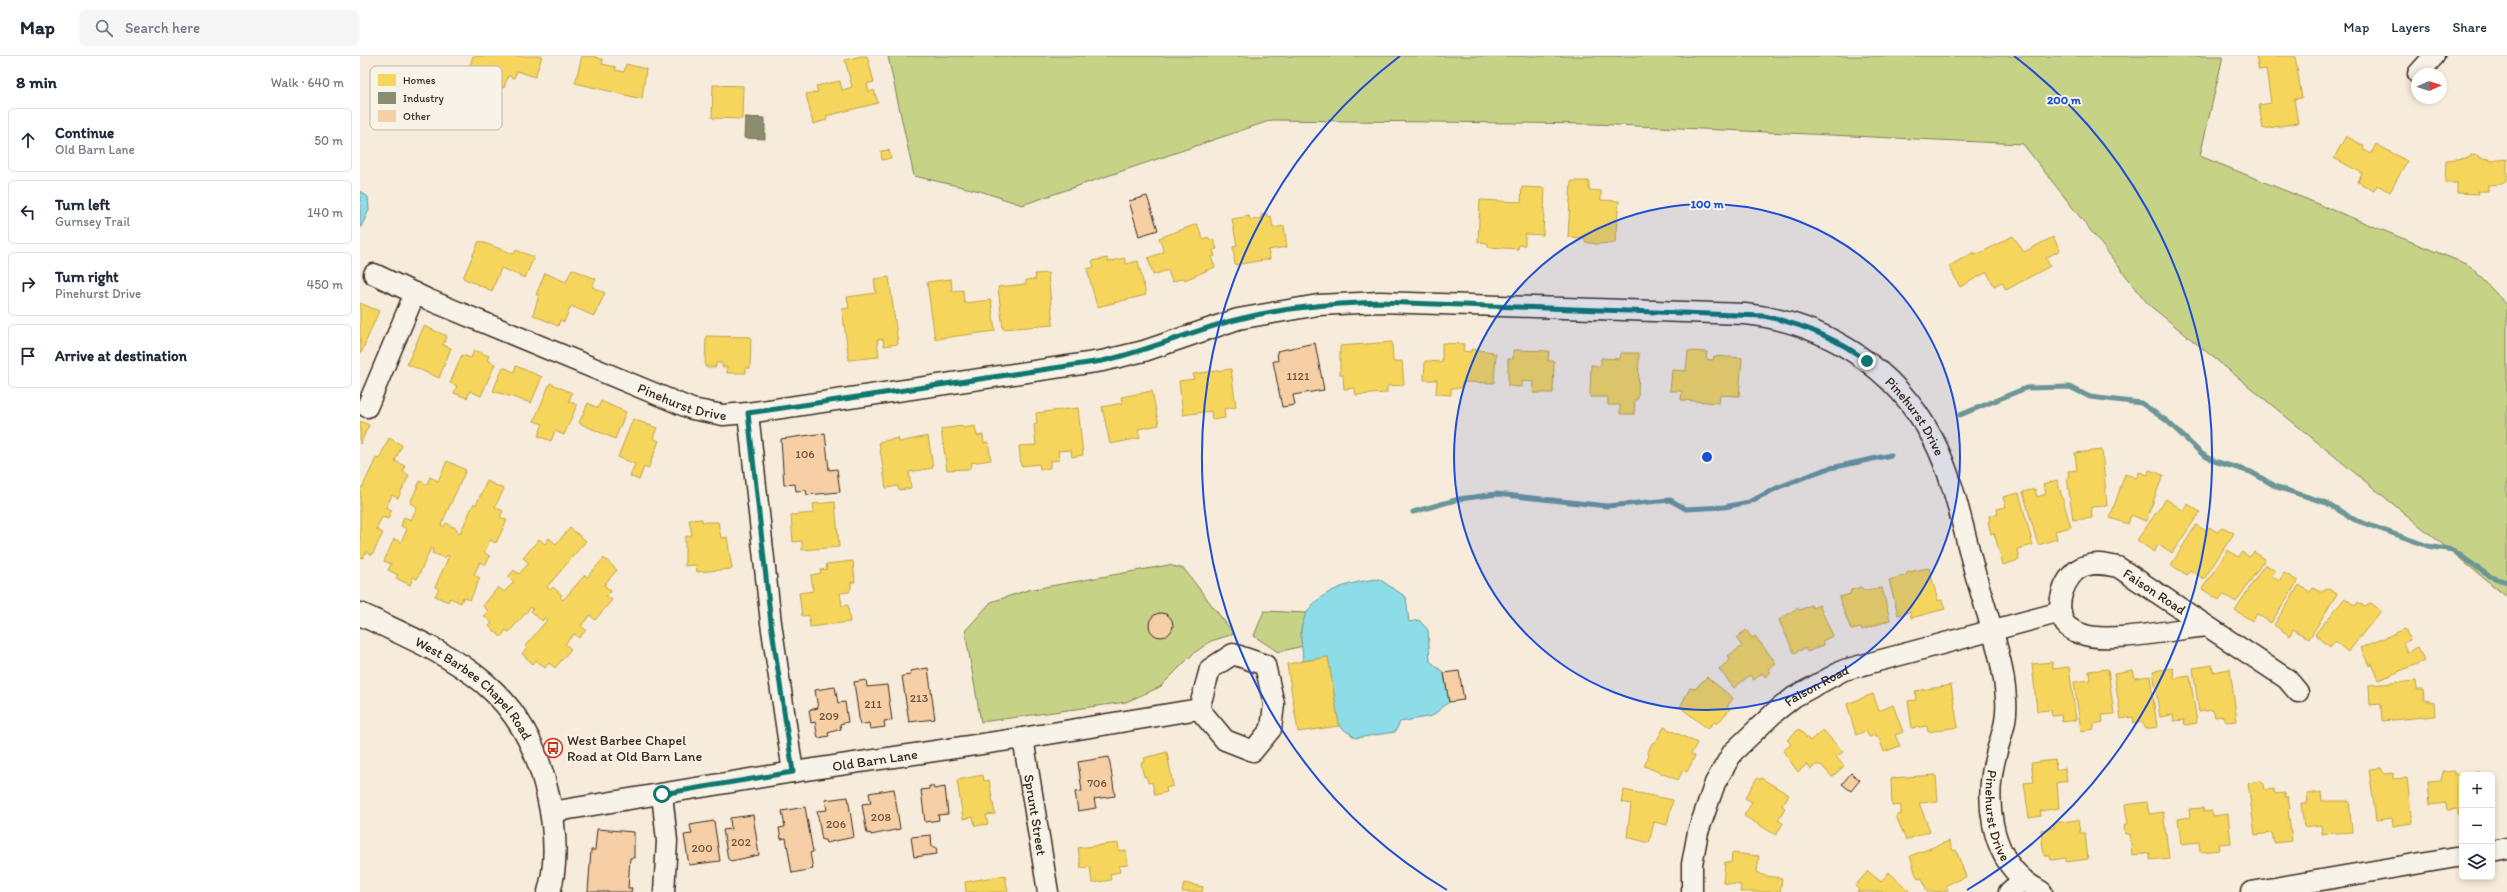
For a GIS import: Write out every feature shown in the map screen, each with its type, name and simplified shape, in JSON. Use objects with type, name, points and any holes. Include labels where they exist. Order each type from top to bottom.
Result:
[{"type":"street","points":[[2423,68],[2434,56]]},
{"type":"street","name":"Pinehurst Drive","points":[[374,274],[415,293],[692,409],[723,415],[748,413],[1102,361],[1144,351],[1238,319],[1318,304],[1380,302],[1764,316],[1803,325],[1838,342],[1873,366],[1907,399],[1933,439],[1941,458],[1991,630],[2006,698],[2006,723],[1994,759],[1990,792],[1993,827],[2007,858],[2016,886],[2042,892]]},
{"type":"street","points":[[367,407],[415,293]]},
{"type":"street","points":[[748,413],[771,623],[793,772]]},
{"type":"street","name":"Faison Road","points":[[2206,626],[2103,638],[2083,634],[2068,627],[2061,612],[2062,593],[2071,573],[2084,566],[2100,564],[2118,567],[2287,680],[2298,692]]},
{"type":"street","name":"Faison Road","points":[[1692,892],[1692,864],[1698,832],[1715,783],[1733,752],[1775,712],[1814,685],[1844,670],[2061,612]]},
{"type":"street","name":"West Barbee Chapel Road","points":[[360,614],[424,644],[476,675],[509,705],[527,733],[546,784],[552,812],[555,845],[549,892]]},
{"type":"street","points":[[1233,654],[1265,664],[1274,704],[1271,729],[1253,750],[1225,740],[1199,709],[1210,669],[1233,654]]},
{"type":"street","name":"Old Barn Lane","points":[[552,812],[793,772],[1023,738],[1199,709]]},
{"type":"street","name":"Sprunt Street","points":[[1023,738],[1048,892]]},
{"type":"street","points":[[662,794],[667,841],[664,892]]},
{"type":"street","points":[[2495,850],[2507,848]]},
{"type":"street","points":[[2251,892],[2318,887],[2459,857]]},
{"type":"green space","points":[[888,56],[2223,56],[2200,156],[2470,266],[2507,305],[2507,597],[2148,304],[2023,144],[1594,124],[1272,120],[1022,205],[980,191],[914,176]]},
{"type":"green space","points":[[1169,565],[1184,569],[1234,634],[1211,641],[1194,653],[1160,687],[1126,702],[981,722],[965,631],[991,602],[1028,590]]},
{"type":"green space","points":[[1264,611],[1306,613],[1301,631],[1303,646],[1278,652],[1254,636]]},
{"type":"water","points":[[360,191],[368,197],[369,210],[360,229]]},
{"type":"water","points":[[1379,579],[1406,597],[1409,622],[1419,620],[1428,630],[1430,661],[1444,673],[1449,702],[1432,716],[1400,722],[1395,732],[1356,738],[1339,726],[1328,657],[1303,661],[1301,630],[1305,617],[1311,607],[1320,598],[1330,592],[1354,583]]},
{"type":"building: Homes","points":[[473,56],[542,56],[535,77],[517,71],[514,78],[508,76],[504,88],[502,87],[502,66],[470,66]]},
{"type":"building: Homes","points":[[582,56],[593,56],[603,60],[602,64],[616,67],[615,70],[624,72],[626,64],[646,69],[642,99],[575,83]]},
{"type":"building: Homes","points":[[867,56],[874,82],[867,84],[869,92],[874,90],[878,103],[826,116],[827,120],[813,124],[806,94],[818,92],[816,86],[840,81],[842,90],[852,87],[845,60]]},
{"type":"building: Homes","points":[[2256,56],[2295,56],[2302,98],[2294,99],[2298,123],[2263,129],[2259,105],[2271,103],[2266,69],[2259,70]]},
{"type":"building: Homes","points":[[713,85],[743,86],[742,119],[712,118]]},
{"type":"building: Homes","points":[[2346,136],[2364,146],[2363,149],[2371,154],[2376,144],[2407,161],[2390,192],[2377,185],[2374,191],[2358,182],[2362,173],[2334,158]]},
{"type":"building: Homes","points":[[889,150],[891,158],[882,160],[881,151]]},
{"type":"building: Homes","points":[[2471,155],[2490,159],[2490,161],[2507,159],[2507,181],[2502,184],[2488,185],[2488,191],[2478,191],[2479,194],[2457,193],[2457,183],[2445,183],[2446,160],[2469,158]]},
{"type":"building: Homes","points":[[1571,181],[1589,181],[1589,190],[1601,191],[1601,200],[1619,201],[1615,243],[1596,244],[1585,242],[1585,238],[1568,237]]},
{"type":"building: Homes","points":[[1522,187],[1545,188],[1543,235],[1525,234],[1525,245],[1519,245],[1518,249],[1488,247],[1488,243],[1478,242],[1480,200],[1521,202]]},
{"type":"building: Homes","points":[[1267,214],[1268,217],[1271,216],[1273,228],[1284,226],[1287,247],[1268,250],[1270,259],[1235,265],[1233,247],[1237,246],[1232,219],[1249,216],[1250,220],[1262,218],[1261,215]]},
{"type":"building: Homes","points":[[1197,224],[1203,239],[1208,237],[1210,240],[1213,239],[1217,249],[1213,250],[1215,256],[1211,257],[1215,267],[1185,280],[1184,278],[1172,282],[1168,270],[1153,275],[1148,258],[1164,252],[1159,238]]},
{"type":"building: Homes","points":[[2013,236],[2024,252],[2053,237],[2060,250],[2046,258],[2050,266],[2006,290],[2002,282],[1994,286],[1987,272],[1960,287],[1949,266],[1974,252],[1975,255]]},
{"type":"building: Homes","points":[[479,241],[514,254],[516,250],[534,257],[525,278],[501,268],[492,291],[463,278]]},
{"type":"building: Homes","points":[[1107,258],[1108,262],[1124,258],[1126,264],[1138,261],[1146,295],[1097,307],[1087,269],[1094,267],[1092,261]]},
{"type":"building: Homes","points":[[572,269],[596,279],[592,287],[605,293],[594,316],[571,306],[564,322],[560,320],[558,326],[533,315],[539,295],[536,295],[545,273],[566,282]]},
{"type":"building: Homes","points":[[1048,273],[1053,325],[1003,329],[998,287],[1026,284],[1026,280],[1036,279],[1035,274]]},
{"type":"building: Homes","points":[[889,277],[898,344],[884,346],[883,339],[877,340],[879,357],[849,360],[842,309],[849,308],[847,297],[876,293],[874,279]]},
{"type":"building: Homes","points":[[951,279],[952,291],[963,290],[964,303],[991,300],[995,331],[935,339],[927,282]]},
{"type":"building: Homes","points":[[360,303],[379,311],[361,353],[360,353]]},
{"type":"building: Homes","points":[[424,326],[447,336],[443,345],[451,348],[439,378],[407,364]]},
{"type":"building: Homes","points":[[706,336],[751,337],[750,368],[746,368],[746,373],[727,373],[727,367],[722,367],[722,363],[716,363],[716,367],[705,367]]},
{"type":"building: Homes","points":[[1392,342],[1393,362],[1402,361],[1404,385],[1387,386],[1387,393],[1356,395],[1355,388],[1344,389],[1343,375],[1340,375],[1340,346]]},
{"type":"building: Homes","points":[[1442,343],[1464,344],[1463,351],[1471,352],[1471,349],[1493,352],[1493,354],[1496,354],[1494,383],[1462,382],[1462,388],[1451,388],[1451,395],[1436,394],[1437,380],[1424,380],[1425,361],[1442,362]]},
{"type":"building: Homes","points":[[474,350],[489,356],[487,360],[495,364],[481,396],[470,391],[467,398],[454,393],[457,386],[450,383],[462,355],[471,358]]},
{"type":"building: Homes","points":[[1513,350],[1549,351],[1548,361],[1554,361],[1553,393],[1533,393],[1534,382],[1522,381],[1522,387],[1508,386],[1508,359],[1513,359]]},
{"type":"building: Homes","points":[[1688,351],[1707,352],[1706,359],[1713,360],[1714,356],[1742,358],[1739,396],[1720,395],[1719,403],[1681,400],[1682,391],[1670,391],[1672,370],[1686,371]]},
{"type":"building: Homes","points":[[1621,353],[1639,353],[1638,399],[1635,399],[1634,414],[1620,414],[1620,405],[1608,405],[1608,397],[1590,397],[1591,365],[1601,366],[1601,358],[1620,359]]},
{"type":"building: Homes","points":[[516,366],[542,377],[531,403],[493,391],[503,367],[514,372]]},
{"type":"building: Homes","points":[[1231,369],[1236,407],[1224,409],[1225,418],[1212,420],[1211,411],[1183,415],[1179,381],[1194,379],[1193,374]]},
{"type":"building: Homes","points":[[550,383],[572,393],[569,401],[577,405],[564,435],[555,431],[551,441],[538,436],[543,424],[534,421]]},
{"type":"building: Homes","points":[[1152,391],[1159,425],[1138,429],[1140,438],[1110,444],[1102,407],[1122,403],[1121,397]]},
{"type":"building: Homes","points":[[601,401],[626,412],[615,439],[579,423],[588,403],[598,408]]},
{"type":"building: Homes","points":[[1078,408],[1083,455],[1072,457],[1071,450],[1058,451],[1059,460],[1050,461],[1050,468],[1040,469],[1039,464],[1021,466],[1019,446],[1036,445],[1034,425],[1037,424],[1036,413]]},
{"type":"building: Homes","points":[[633,419],[657,428],[653,438],[659,441],[648,469],[644,467],[639,480],[630,476],[635,464],[618,457]]},
{"type":"building: Homes","points":[[360,421],[369,425],[360,444]]},
{"type":"building: Homes","points":[[962,426],[963,428],[975,426],[977,436],[983,435],[984,443],[988,442],[991,460],[971,463],[972,466],[968,469],[947,470],[941,429]]},
{"type":"building: Homes","points":[[928,436],[933,468],[909,472],[911,488],[899,490],[898,486],[886,488],[879,442],[898,438],[899,442]]},
{"type":"building: Homes","points":[[389,438],[402,445],[395,461],[405,466],[403,472],[409,475],[398,498],[392,495],[386,508],[392,510],[388,519],[382,517],[376,529],[383,533],[372,555],[366,552],[363,558],[360,557],[360,487],[362,488],[376,458],[379,459]]},
{"type":"building: Homes","points":[[2102,450],[2107,506],[2091,507],[2092,518],[2073,520],[2067,477],[2069,477],[2068,471],[2077,470],[2075,453]]},
{"type":"building: Homes","points":[[447,461],[466,470],[441,525],[444,527],[446,523],[457,529],[456,531],[460,533],[474,503],[476,505],[487,481],[504,489],[495,507],[503,511],[500,517],[507,520],[496,543],[490,540],[484,553],[490,556],[485,565],[480,562],[474,575],[480,578],[470,600],[463,597],[461,603],[450,598],[448,602],[435,596],[439,589],[435,587],[449,556],[447,555],[445,558],[432,553],[433,549],[431,548],[417,579],[413,577],[410,585],[396,578],[398,575],[388,570],[391,564],[384,561],[394,539],[401,542],[407,529],[401,526],[404,517],[411,520],[417,507],[410,503],[420,481],[427,484],[430,477],[438,481]]},
{"type":"building: Homes","points":[[2149,470],[2163,475],[2146,521],[2131,515],[2128,524],[2110,518],[2125,474],[2137,478],[2139,472],[2148,475]]},
{"type":"building: Homes","points":[[2057,480],[2071,527],[2055,531],[2057,539],[2038,545],[2023,492],[2035,489],[2037,497],[2046,494],[2043,484]]},
{"type":"building: Homes","points":[[2019,493],[2033,545],[2017,549],[2019,560],[2003,565],[1994,533],[1991,534],[1988,522],[1990,521],[1989,516],[1998,514],[1997,509],[2006,507],[2003,497]]},
{"type":"building: Homes","points":[[2166,499],[2184,511],[2188,504],[2200,512],[2172,553],[2159,544],[2154,552],[2137,540]]},
{"type":"building: Homes","points":[[835,502],[839,547],[802,550],[802,541],[793,542],[791,515],[814,513],[813,504]]},
{"type":"building: Homes","points":[[702,519],[702,522],[718,522],[721,538],[727,537],[732,569],[697,572],[696,565],[685,566],[685,537],[692,535],[689,520]]},
{"type":"building: Homes","points":[[2196,525],[2206,531],[2209,527],[2217,532],[2223,527],[2234,533],[2204,579],[2190,570],[2187,575],[2171,565]]},
{"type":"building: Homes","points":[[570,528],[586,541],[547,587],[550,590],[553,587],[562,595],[560,597],[563,600],[585,575],[587,577],[604,558],[617,570],[604,585],[611,591],[606,596],[612,600],[595,620],[590,615],[581,626],[586,630],[579,638],[574,634],[565,644],[571,649],[555,668],[549,663],[545,668],[536,660],[533,664],[522,654],[527,648],[525,646],[547,620],[544,618],[542,621],[531,611],[533,609],[531,607],[509,632],[506,630],[501,637],[489,626],[492,623],[484,616],[488,611],[483,606],[498,587],[504,592],[514,582],[508,577],[514,570],[519,574],[529,563],[523,558],[539,539],[545,544],[549,538],[556,544]]},
{"type":"building: Homes","points":[[2228,550],[2238,557],[2242,552],[2249,557],[2254,552],[2265,559],[2236,602],[2223,594],[2219,600],[2202,589]]},
{"type":"building: Homes","points":[[853,561],[855,582],[851,582],[849,592],[840,593],[842,606],[848,605],[850,622],[810,627],[809,615],[802,616],[799,593],[813,591],[811,575],[821,573],[820,570],[827,569],[826,564]]},
{"type":"building: Homes","points":[[2265,564],[2275,571],[2272,576],[2279,581],[2284,573],[2298,581],[2271,623],[2257,614],[2252,621],[2235,610]]},
{"type":"building: Homes","points":[[1929,568],[1938,601],[1942,600],[1945,609],[1911,618],[1910,612],[1898,615],[1889,580],[1906,575],[1908,572]]},
{"type":"building: Homes","points":[[2299,585],[2310,592],[2313,588],[2320,592],[2327,588],[2337,594],[2309,639],[2293,629],[2290,636],[2274,625]]},
{"type":"building: Homes","points":[[1861,587],[1864,590],[1882,588],[1890,620],[1862,630],[1861,628],[1851,630],[1839,597],[1850,594],[1851,590]]},
{"type":"building: Homes","points":[[2345,598],[2355,606],[2358,602],[2365,607],[2371,603],[2381,611],[2348,652],[2335,641],[2330,647],[2315,634]]},
{"type":"building: Homes","points":[[1811,605],[1813,608],[1819,605],[1833,636],[1822,641],[1824,645],[1807,652],[1805,648],[1794,653],[1779,620],[1797,608],[1800,610]]},
{"type":"building: Homes","points":[[2405,629],[2410,640],[2403,643],[2407,652],[2418,647],[2424,661],[2379,680],[2372,664],[2369,666],[2361,648]]},
{"type":"building: Homes","points":[[1746,630],[1752,638],[1755,636],[1776,663],[1768,669],[1771,672],[1765,677],[1762,673],[1754,680],[1750,675],[1734,688],[1719,669],[1731,659],[1728,656],[1742,646],[1736,638]]},
{"type":"building: Homes","points":[[1328,657],[1339,726],[1298,732],[1287,664]]},
{"type":"building: Homes","points":[[2052,662],[2053,669],[2069,667],[2076,720],[2062,722],[2061,715],[2052,716],[2051,710],[2037,711],[2032,664]]},
{"type":"building: Homes","points":[[2212,665],[2213,672],[2230,669],[2237,721],[2226,722],[2223,716],[2215,717],[2213,710],[2199,712],[2193,668]]},
{"type":"building: Homes","points":[[2173,668],[2174,678],[2190,676],[2197,723],[2185,725],[2184,720],[2174,721],[2173,715],[2160,717],[2153,671]]},
{"type":"building: Homes","points":[[2108,669],[2114,714],[2102,715],[2103,722],[2094,724],[2094,729],[2081,731],[2074,682],[2090,680],[2089,671]]},
{"type":"building: Homes","points":[[2133,670],[2135,678],[2150,676],[2157,727],[2146,729],[2142,722],[2134,724],[2133,717],[2121,719],[2114,673]]},
{"type":"building: Homes","points":[[1707,677],[1733,698],[1727,707],[1730,709],[1717,724],[1714,722],[1708,729],[1680,707],[1690,688],[1695,689]]},
{"type":"building: Homes","points":[[2416,681],[2417,690],[2423,690],[2424,700],[2434,702],[2435,716],[2382,721],[2381,704],[2370,705],[2369,685]]},
{"type":"building: Homes","points":[[1951,685],[1958,727],[1928,732],[1927,726],[1912,728],[1908,701],[1916,700],[1915,691]]},
{"type":"building: Homes","points":[[1873,694],[1879,711],[1893,705],[1903,732],[1895,735],[1900,746],[1884,752],[1879,738],[1875,735],[1869,737],[1866,731],[1856,735],[1847,704]]},
{"type":"building: Homes","points":[[1664,727],[1697,743],[1691,754],[1695,756],[1687,772],[1683,770],[1678,780],[1644,766],[1649,756],[1648,752],[1652,743],[1656,742]]},
{"type":"building: Homes","points":[[1799,729],[1810,741],[1823,730],[1843,752],[1836,757],[1844,766],[1832,777],[1821,765],[1816,765],[1811,769],[1807,764],[1798,772],[1783,751],[1791,744],[1787,740]]},
{"type":"building: Homes","points":[[1167,752],[1173,786],[1166,788],[1167,792],[1155,795],[1152,782],[1148,783],[1146,776],[1144,777],[1141,763],[1145,762],[1144,758]]},
{"type":"building: Homes","points":[[2055,760],[2056,770],[2065,768],[2067,781],[2057,783],[2059,808],[2040,811],[2041,816],[2029,818],[2024,783],[2034,782],[2031,763]]},
{"type":"building: Homes","points":[[2381,768],[2384,774],[2393,773],[2393,779],[2407,778],[2412,823],[2393,826],[2392,818],[2376,820],[2369,769]]},
{"type":"building: Homes","points":[[2455,771],[2455,775],[2459,774],[2459,814],[2458,809],[2447,810],[2446,803],[2430,805],[2428,782],[2441,781],[2443,772]]},
{"type":"building: Homes","points":[[983,775],[984,781],[989,780],[995,814],[986,815],[988,824],[975,826],[973,817],[963,819],[957,780]]},
{"type":"building: Homes","points":[[1936,775],[1938,802],[1919,803],[1930,831],[1906,840],[1896,816],[1901,814],[1901,805],[1892,806],[1891,778]]},
{"type":"building: Homes","points":[[1757,778],[1760,780],[1761,778],[1789,795],[1782,806],[1785,808],[1778,820],[1783,823],[1776,835],[1744,816],[1752,802],[1745,798]]},
{"type":"building: Homes","points":[[2260,781],[2264,784],[2265,790],[2274,789],[2275,794],[2285,793],[2285,797],[2288,797],[2292,841],[2274,843],[2272,833],[2255,835],[2248,783]]},
{"type":"building: Homes","points":[[1624,790],[1673,800],[1667,825],[1654,822],[1649,843],[1627,837],[1631,804],[1621,802]]},
{"type":"building: Homes","points":[[2321,792],[2322,801],[2349,801],[2352,832],[2322,834],[2321,825],[2304,827],[2301,803],[2308,803],[2307,794]]},
{"type":"building: Homes","points":[[2147,802],[2149,814],[2163,812],[2169,858],[2150,860],[2150,853],[2132,855],[2130,834],[2125,834],[2124,825],[2128,824],[2125,805]]},
{"type":"building: Homes","points":[[2203,808],[2204,812],[2212,811],[2213,816],[2228,814],[2231,843],[2219,844],[2220,850],[2200,852],[2199,842],[2181,844],[2178,819],[2190,817],[2189,809]]},
{"type":"building: Homes","points":[[2078,820],[2080,833],[2085,833],[2088,859],[2066,862],[2066,858],[2051,860],[2050,856],[2044,856],[2041,830],[2054,828],[2053,823]]},
{"type":"building: Homes","points":[[1949,841],[1953,851],[1956,850],[1966,877],[1946,885],[1948,891],[1927,892],[1922,878],[1919,879],[1916,875],[1910,856]]},
{"type":"building: Homes","points":[[1118,843],[1119,851],[1126,850],[1128,865],[1119,866],[1120,872],[1110,874],[1111,880],[1092,883],[1090,867],[1081,868],[1078,848]]},
{"type":"building: Homes","points":[[1732,853],[1759,856],[1757,872],[1765,876],[1782,878],[1780,892],[1740,892],[1741,885],[1723,883],[1725,862],[1731,863]]},
{"type":"building: Homes","points":[[1868,871],[1881,882],[1889,872],[1910,892],[1857,892],[1859,890],[1855,886]]},
{"type":"building: Homes","points":[[1005,875],[1008,892],[966,892],[965,882]]},
{"type":"building: Homes","points":[[1184,883],[1203,887],[1202,892],[1182,892]]},
{"type":"building: Industry","points":[[745,117],[765,118],[765,139],[744,138]]},
{"type":"building: Other","points":[[1147,196],[1158,230],[1139,236],[1129,201]]},
{"type":"building: Other","points":[[1315,343],[1324,390],[1293,395],[1295,405],[1282,407],[1273,361],[1278,361],[1277,351]]},
{"type":"building: Other","points":[[825,433],[829,470],[837,469],[840,492],[807,495],[806,490],[796,491],[795,484],[784,485],[781,439]]},
{"type":"building: Other","points":[[1161,613],[1170,616],[1173,625],[1170,634],[1161,637],[1152,634],[1149,625],[1152,616]]},
{"type":"building: Other","points":[[928,668],[935,719],[909,722],[902,676],[911,675],[910,671]]},
{"type":"building: Other","points":[[1459,671],[1464,700],[1449,702],[1444,673]]},
{"type":"building: Other","points":[[866,680],[867,687],[887,685],[892,720],[884,721],[885,727],[870,729],[869,723],[860,725],[854,682]]},
{"type":"building: Other","points":[[835,687],[838,703],[845,702],[848,722],[840,724],[841,729],[828,733],[829,736],[818,738],[815,722],[811,723],[809,710],[818,708],[815,690]]},
{"type":"building: Other","points":[[1109,757],[1115,796],[1094,799],[1096,808],[1078,811],[1075,792],[1082,791],[1078,762]]},
{"type":"building: Other","points":[[1851,773],[1860,780],[1851,791],[1842,784]]},
{"type":"building: Other","points":[[929,786],[933,786],[934,789],[945,787],[948,814],[938,815],[939,820],[925,822],[921,790],[929,789]]},
{"type":"building: Other","points":[[894,789],[900,829],[871,835],[870,833],[867,834],[862,804],[871,803],[869,793]]},
{"type":"building: Other","points":[[848,797],[854,837],[826,843],[825,840],[822,840],[817,811],[827,810],[825,800]]},
{"type":"building: Other","points":[[805,807],[813,852],[810,853],[813,869],[792,873],[786,838],[781,839],[779,828],[785,827],[782,811]]},
{"type":"building: Other","points":[[753,815],[759,855],[731,861],[728,859],[723,830],[731,829],[730,818]]},
{"type":"building: Other","points":[[714,821],[720,861],[689,865],[684,835],[692,834],[690,825]]},
{"type":"building: Other","points":[[597,829],[634,832],[634,858],[630,858],[628,888],[632,888],[631,892],[588,892],[591,850],[595,850]]},
{"type":"building: Other","points":[[931,835],[932,847],[936,847],[937,854],[914,857],[911,837]]},
{"type":"waterway","points":[[1960,415],[2026,388],[2070,387],[2090,397],[2141,403],[2167,421],[2202,454],[2214,461],[2251,472],[2277,487],[2327,503],[2355,520],[2428,546],[2453,550],[2489,576],[2507,582]]},
{"type":"waterway","points":[[1413,512],[1459,499],[1497,494],[1607,506],[1670,500],[1686,509],[1724,507],[1749,502],[1779,487],[1826,469],[1891,455]]},
{"type":"place","name":"West Barbee Chapel Road at Old Barn Lane","points":[[553,748]]},
{"type":"route","points":[[662,794],[793,772],[771,623],[748,413],[1011,375],[1123,357],[1219,324],[1257,314],[1318,304],[1380,302],[1745,314],[1764,316],[1803,325],[1838,342],[1867,361]]}]
